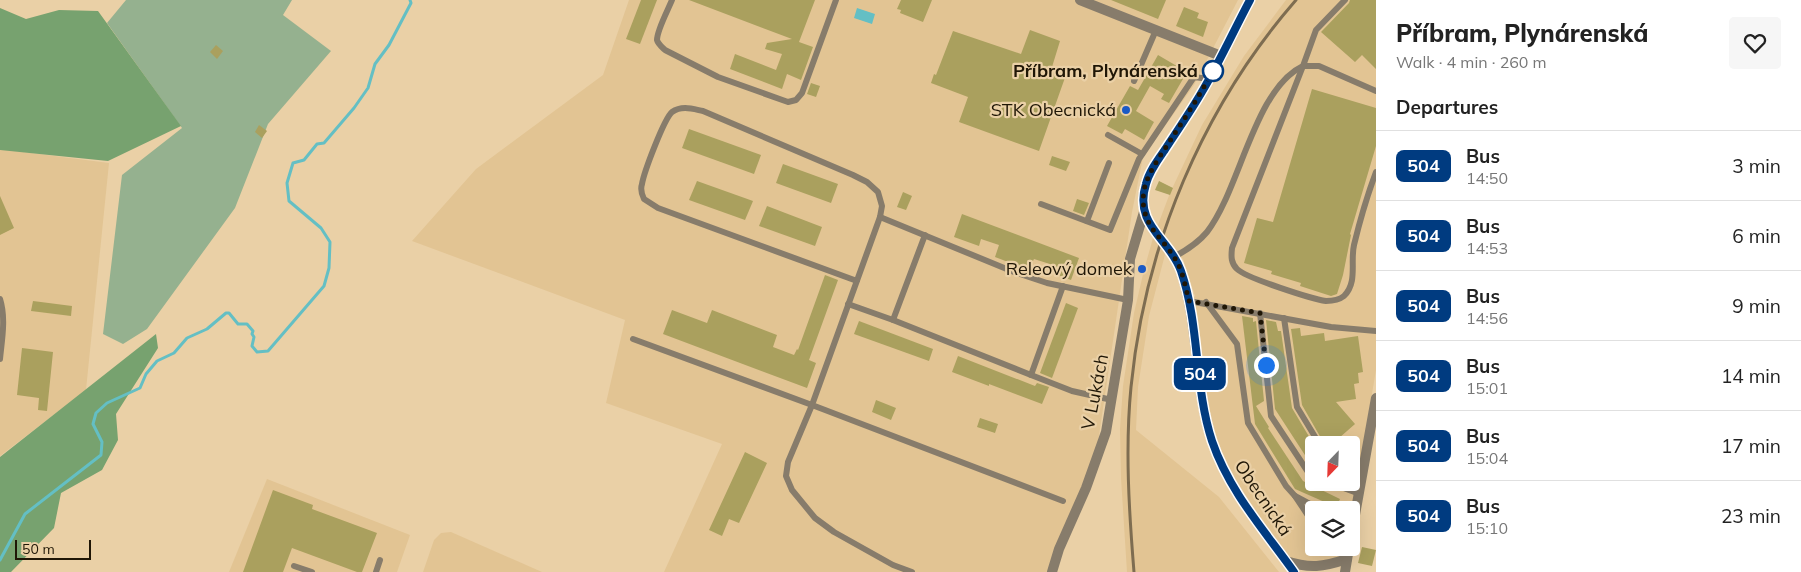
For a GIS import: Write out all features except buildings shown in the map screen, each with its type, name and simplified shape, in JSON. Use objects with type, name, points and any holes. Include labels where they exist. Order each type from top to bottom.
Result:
[{"type":"street","points":[[1080,0],[1221,56]]},
{"type":"street","points":[[1144,212],[1143,198],[1146,184],[1154,166],[1209,78],[1250,0]]},
{"type":"street","name":"Obecnická","points":[[1144,212],[1160,240],[1174,257],[1180,268],[1194,326],[1203,404],[1212,440],[1221,465],[1233,488],[1292,571]]},
{"type":"street","name":"V Lukách","points":[[1052,572],[1059,550],[1095,465],[1106,432],[1128,300],[1130,259],[1144,212]]},
{"type":"street","points":[[1359,501],[1376,398]]},
{"type":"street","points":[[1345,572],[1348,556]]},
{"type":"street","points":[[1286,560],[1299,566],[1314,567],[1328,566],[1347,559]]},
{"type":"lane","points":[[672,0],[657,40],[659,45],[665,50],[718,77],[788,102],[796,100],[802,93],[836,0]]},
{"type":"lane","points":[[1345,0],[1316,30],[1232,248],[1231,258],[1233,264],[1244,274],[1315,299],[1328,301],[1342,298],[1352,283],[1354,248],[1376,172]]},
{"type":"lane","points":[[1134,81],[1156,30]]},
{"type":"lane","points":[[1174,257],[1195,245],[1208,231],[1218,214],[1274,93],[1281,82],[1292,72],[1303,66],[1319,66],[1376,91]]},
{"type":"lane","points":[[1041,204],[1110,230],[1142,154],[1194,77],[1209,78]]},
{"type":"lane","points":[[857,281],[658,208],[644,199],[641,186],[667,118],[680,109],[690,108],[712,115],[867,182],[874,187],[882,199],[880,217],[857,281],[848,304],[812,405],[788,462],[786,476],[792,490],[815,518],[834,532],[893,565],[912,572]]},
{"type":"lane","points":[[1108,135],[1142,154]]},
{"type":"lane","points":[[1087,221],[1108,163]]},
{"type":"lane","points":[[880,217],[1014,272],[1063,286],[1128,300]]},
{"type":"lane","points":[[893,320],[925,235]]},
{"type":"lane","points":[[1031,375],[1063,286]]},
{"type":"lane","points":[[0,299],[3,307],[3,327],[0,359]]},
{"type":"lane","points":[[1189,301],[1206,302],[1331,327],[1376,331]]},
{"type":"lane","points":[[1206,302],[1237,344],[1248,423],[1286,486],[1305,511]]},
{"type":"lane","points":[[848,304],[893,320],[1072,392],[1112,400]]},
{"type":"lane","points":[[1260,313],[1271,416],[1305,467]]},
{"type":"lane","points":[[1284,318],[1297,408],[1314,436]]},
{"type":"lane","points":[[633,339],[1063,500]]},
{"type":"lane","points":[[1352,491],[1360,494]]},
{"type":"lane","points":[[1295,496],[1305,501]]},
{"type":"lane","points":[[376,572],[380,560]]},
{"type":"lane","points":[[294,566],[312,572]]},
{"type":"shaded area","points":[[629,0],[1238,0],[1194,85],[1143,157],[1132,212],[1096,456],[1049,572],[664,572],[722,444],[606,403],[625,320],[412,241],[476,169],[603,75]]},
{"type":"shaded area","points":[[1286,0],[1376,0],[1376,370],[1360,464],[1360,436],[1305,436],[1305,491],[1355,491],[1354,501],[1305,501],[1305,556],[1345,556],[1344,559],[1328,566],[1286,561],[1233,488],[1212,440],[1189,301],[1195,296],[1183,259],[1168,243],[1149,316],[1138,387],[1136,430],[1219,497],[1279,572],[1127,572],[1120,429],[1123,386],[1134,313],[1153,238],[1170,193],[1202,125],[1244,56]]},
{"type":"shaded area","points":[[0,149],[109,163],[86,390],[0,456]]},
{"type":"shaded area","points":[[267,479],[410,535],[397,572],[229,572]]},
{"type":"shaded area","points":[[451,532],[542,572],[423,572],[434,540],[441,533]]},
{"type":"green space","points":[[126,0],[292,0],[283,15],[331,51],[268,124],[235,208],[147,329],[123,344],[103,334],[122,175],[182,128],[107,23]]},
{"type":"green space","points":[[0,8],[26,19],[59,10],[98,11],[181,126],[108,161],[0,150]]},
{"type":"green space","points":[[156,334],[158,348],[116,414],[118,440],[102,470],[61,493],[54,528],[11,572],[0,572],[0,457]]},
{"type":"water","points":[[857,8],[875,14],[872,24],[854,18]]},
{"type":"waterway","points":[[0,560],[25,514],[101,455],[102,442],[93,424],[96,413],[107,403],[140,388],[146,374],[157,361],[174,353],[187,338],[207,329],[226,313],[229,313],[238,324],[247,324],[253,331],[252,346],[257,352],[268,351],[324,286],[329,268],[330,242],[321,228],[289,201],[287,183],[293,163],[304,160],[317,144],[324,143],[354,108],[368,88],[375,64],[389,45],[411,3],[410,0]]},
{"type":"railway","points":[[1134,572],[1128,479],[1129,410],[1138,334],[1149,282],[1165,231],[1184,181],[1206,132],[1262,42],[1296,0]]},
{"type":"bus line","name":"504","points":[[1250,0],[1203,90],[1154,166],[1146,184],[1143,198],[1144,212],[1150,225],[1180,268],[1194,326],[1203,404],[1212,440],[1221,465],[1233,488],[1294,572]]},
{"type":"place","name":"Příbram, Plynárenská","points":[[1213,71]]},
{"type":"place","name":"STK Obecnická","points":[[1126,110]]},
{"type":"place","name":"Releový domek","points":[[1142,269]]},
{"type":"route","points":[[1213,71],[1215,67],[1203,90],[1154,166],[1146,184],[1143,198],[1144,212],[1150,225],[1180,268],[1189,301],[1206,302],[1260,313],[1266,365]]}]
